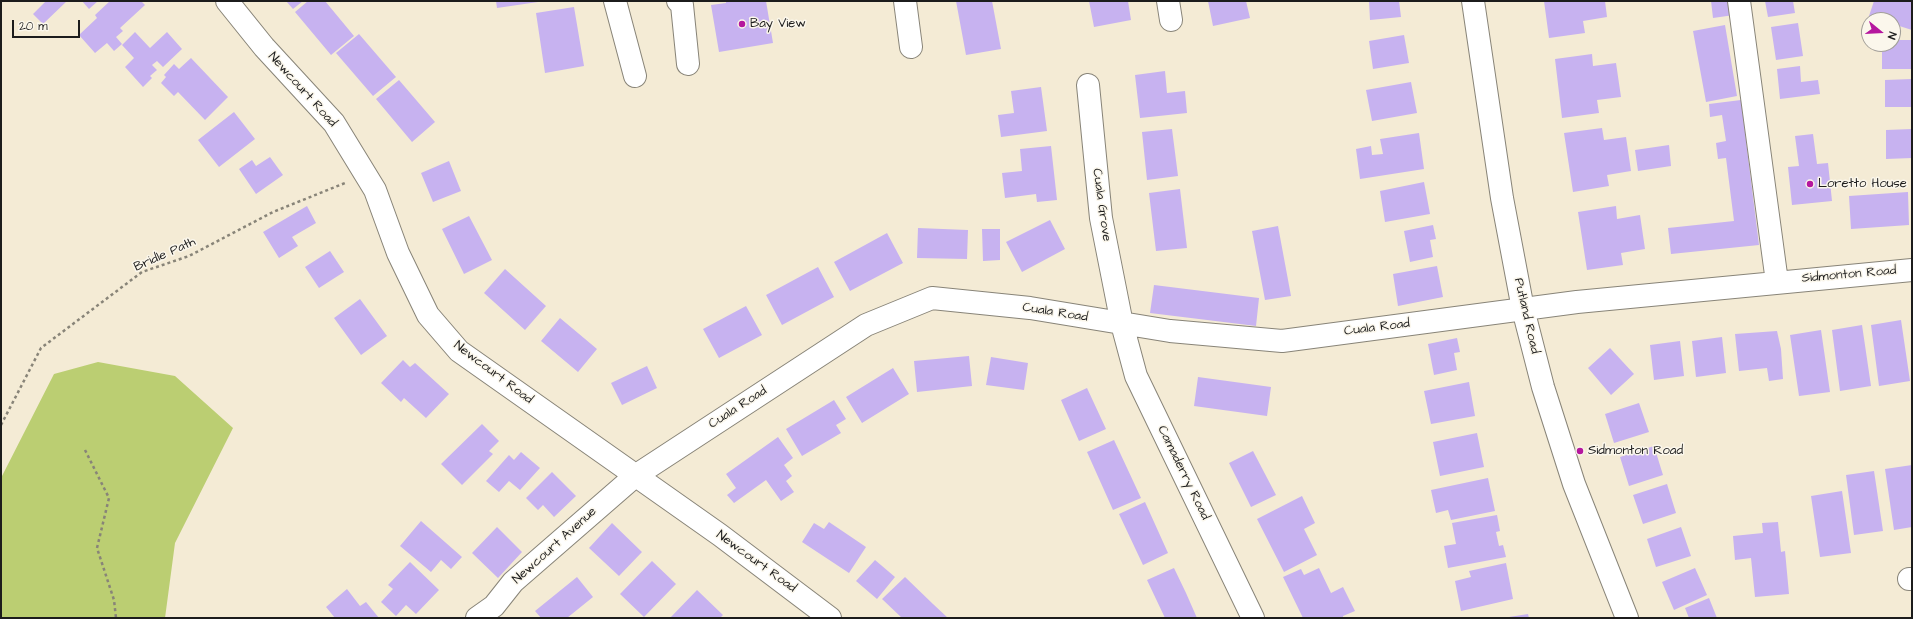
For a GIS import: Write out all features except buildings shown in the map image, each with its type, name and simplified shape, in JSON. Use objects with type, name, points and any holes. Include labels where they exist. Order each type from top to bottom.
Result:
[{"type":"street","name":"Newcourt Road","points":[[226,1],[264,47],[334,123],[375,190],[398,253],[428,315],[459,350],[720,535],[830,618]]},
{"type":"street","points":[[615,1],[635,76]]},
{"type":"street","points":[[678,1],[682,5],[688,64]]},
{"type":"street","points":[[905,1],[911,47]]},
{"type":"street","name":"Putland Road","points":[[1473,1],[1502,198],[1523,309],[1542,387],[1574,484],[1627,618]]},
{"type":"street","points":[[1739,1],[1777,282]]},
{"type":"street","name":"Cuala Grove","points":[[1088,85],[1101,218],[1122,324]]},
{"type":"street","name":"Sidmonton Road","points":[[1523,309],[1777,282],[1912,270]]},
{"type":"street","name":"Cuala Road","points":[[635,476],[866,325],[932,298],[1030,308],[1170,331],[1282,341],[1523,309]]},
{"type":"street","name":"Camaderry Road","points":[[1122,324],[1136,376],[1253,618]]},
{"type":"street","name":"Newcourt Avenue","points":[[491,614],[513,582],[635,476]]},
{"type":"path","name":"Bridle Path","points":[[1,425],[41,348],[142,272],[189,256],[274,212],[365,173]]},
{"type":"path","points":[[85,450],[109,498],[97,548],[114,600],[116,618]]},
{"type":"green space","points":[[98,362],[175,376],[233,428],[175,543],[165,618],[1,618],[1,478],[54,374]]},
{"type":"place","name":"Bay View","points":[[742,24]]},
{"type":"place","name":"Loretto House","points":[[1810,184]]},
{"type":"place","name":"Sidmonton Road","points":[[1580,451]]}]
